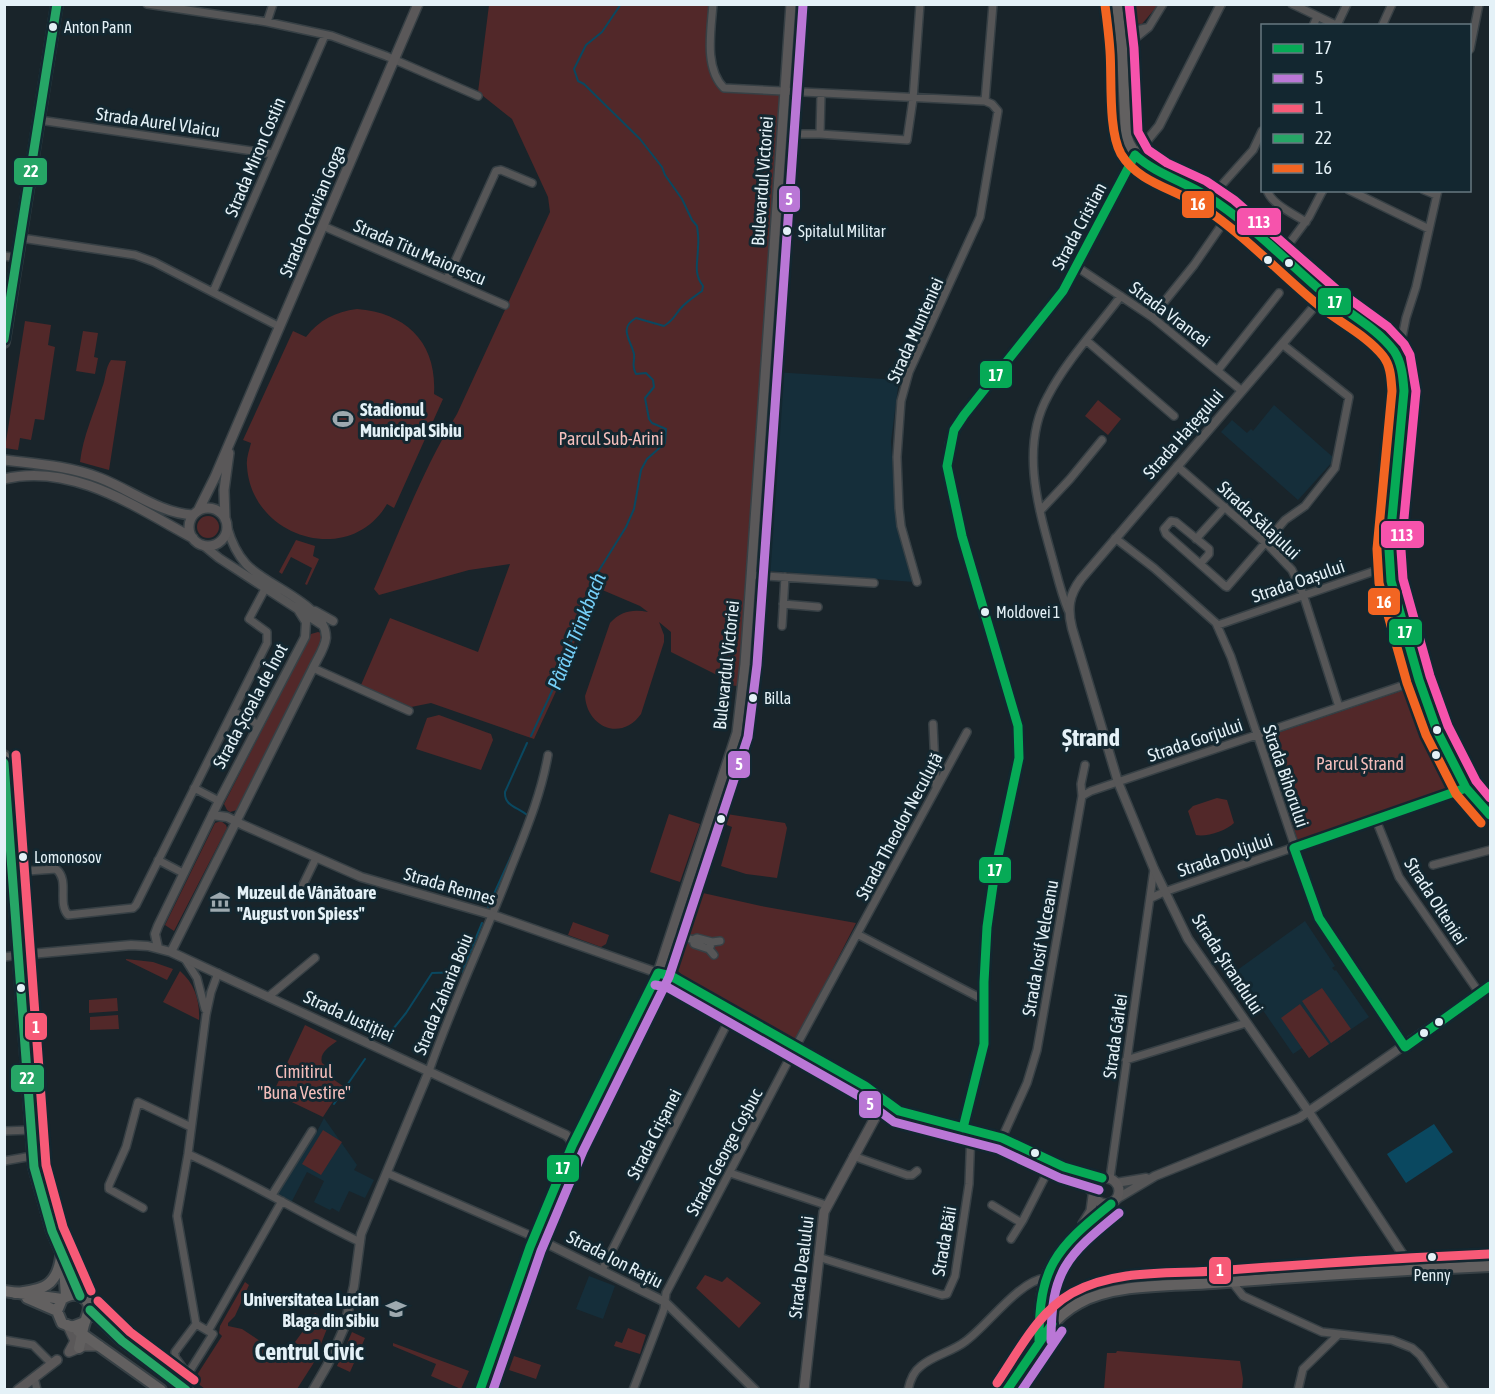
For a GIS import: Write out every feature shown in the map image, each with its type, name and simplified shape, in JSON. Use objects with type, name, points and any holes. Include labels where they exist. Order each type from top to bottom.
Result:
[{"type":"main road","points":[[4,342],[57,4]]},
{"type":"main road","name":"Strada Octavian Goga","points":[[195,513],[208,494],[418,4]]},
{"type":"main road","name":"Bulevardul Victoriei","points":[[480,1389],[534,1237],[573,1146],[658,973],[737,733],[742,699],[791,4]]},
{"type":"main road","points":[[1117,4],[1122,49],[1126,135],[1128,145],[1135,156],[1210,198],[1230,213],[1386,343],[1398,359],[1404,391],[1389,566],[1397,606],[1437,731],[1466,788],[1491,815]]},
{"type":"main road","points":[[1386,343],[1401,331]]},
{"type":"main road","name":"Strada Octavian Goga","points":[[226,523],[224,483],[234,430]]},
{"type":"main road","points":[[4,460],[78,471],[110,483],[167,510],[195,513],[211,508],[219,512],[226,523],[225,535],[219,542],[203,545],[194,538],[108,494],[81,483],[38,476],[4,479]]},
{"type":"main road","points":[[194,538],[189,527],[195,513]]},
{"type":"main road","points":[[4,756],[32,1156],[41,1196],[80,1296]]},
{"type":"main road","points":[[658,973],[671,976],[870,1090],[904,1113],[1002,1138],[1064,1167],[1109,1180],[1119,1190],[1114,1201],[1079,1231],[1055,1259],[1041,1299],[1039,1341]]},
{"type":"main road","points":[[870,1090],[878,1106],[876,1116],[904,1113]]},
{"type":"main road","name":"Strada Dealului","points":[[804,1389],[826,1205],[876,1116]]},
{"type":"main road","points":[[1064,1167],[1102,1204],[1114,1201]]},
{"type":"main road","points":[[1079,1231],[1091,1211],[1095,1183],[1109,1180]]},
{"type":"main road","points":[[10,1292],[38,1290],[51,1283],[59,1270],[63,1257]]},
{"type":"main road","points":[[63,1257],[64,1298],[57,1311],[60,1320],[161,1389]]},
{"type":"main road","points":[[1007,1389],[1054,1322],[1077,1303],[1097,1295],[1124,1289],[1491,1266]]},
{"type":"main road","points":[[1046,1287],[1058,1304],[1077,1303]]},
{"type":"main road","points":[[1046,1287],[1054,1322]]},
{"type":"main road","points":[[10,1292],[64,1298],[75,1294],[80,1296],[86,1301],[90,1310],[122,1341],[184,1387]]},
{"type":"main road","points":[[10,1292],[57,1311]]},
{"type":"main road","points":[[74,1350],[83,1334],[90,1310]]},
{"type":"main road","points":[[70,1327],[85,1322]]},
{"type":"main road","points":[[70,1327],[75,1341],[74,1350]]},
{"type":"main road","points":[[74,1350],[88,1345],[100,1346]]},
{"type":"main road","points":[[18,1389],[55,1362]]},
{"type":"street","points":[[147,4],[267,22],[325,35],[395,60],[478,96]]},
{"type":"street","points":[[267,22],[273,4]]},
{"type":"street","points":[[713,4],[710,51],[718,82],[724,88],[785,93],[985,101],[993,4]]},
{"type":"street","points":[[796,134],[907,140],[913,99],[920,4]]},
{"type":"street","points":[[1122,49],[1149,27],[1163,4]]},
{"type":"street","name":"Strada Cristian","points":[[984,1000],[984,951],[989,908],[1019,758],[1020,737],[962,536],[947,466],[950,443],[958,423],[1057,298],[1077,267],[1135,156],[1159,126],[1221,4]]},
{"type":"street","points":[[1292,4],[1335,24]]},
{"type":"street","points":[[1338,24],[1347,4]]},
{"type":"street","points":[[1383,24],[1392,4]]},
{"type":"street","points":[[1471,44],[1479,4]]},
{"type":"street","points":[[1314,24],[1317,17]]},
{"type":"street","points":[[1120,26],[1132,31],[1149,27]]},
{"type":"street","name":"Strada Miron Costin","points":[[213,292],[325,35]]},
{"type":"street","points":[[820,134],[821,94]]},
{"type":"street","name":"Strada Munteniei","points":[[917,582],[901,526],[899,508],[897,457],[901,401],[909,372],[971,241],[980,217],[998,116],[995,106],[985,101]]},
{"type":"street","name":"Strada Aurel Vlaicu","points":[[39,120],[273,154]]},
{"type":"street","points":[[1210,198],[1253,150],[1261,135]]},
{"type":"street","points":[[447,279],[496,171],[501,170],[532,183]]},
{"type":"street","points":[[1267,192],[1268,196],[1306,222]]},
{"type":"street","points":[[1280,256],[1306,222],[1322,192]]},
{"type":"street","points":[[1353,192],[1429,229]]},
{"type":"street","points":[[1398,359],[1401,331],[1437,193]]},
{"type":"street","points":[[1152,317],[1194,265],[1230,213]]},
{"type":"street","name":"Strada Titu Maiorescu","points":[[323,226],[506,305]]},
{"type":"street","points":[[21,238],[135,255],[154,262],[280,327]]},
{"type":"street","points":[[4,256],[18,258]]},
{"type":"street","name":"Strada Vrancei","points":[[1077,267],[1152,317],[1242,391]]},
{"type":"street","points":[[1218,370],[1280,293]]},
{"type":"street","name":"Strada Hațegului","points":[[1070,598],[1078,583],[1115,538],[1325,294]]},
{"type":"street","name":"Strada Ștrandului","points":[[1121,296],[1047,398],[1034,443],[1034,466],[1040,511],[1118,782],[1164,892],[1195,951],[1309,1112],[1413,1270]]},
{"type":"street","points":[[1087,341],[1174,416]]},
{"type":"street","points":[[1200,564],[1209,552],[1176,522],[1171,521],[1164,529],[1166,534],[1200,564],[1227,587],[1285,520],[1305,506],[1335,468],[1349,397],[1282,344]]},
{"type":"street","points":[[1040,511],[1102,440]]},
{"type":"street","name":"Strada Sălajului","points":[[1177,466],[1265,542],[1292,570],[1303,594],[1339,708]]},
{"type":"street","points":[[1196,539],[1225,507]]},
{"type":"street","points":[[226,523],[234,546],[246,564],[300,607]]},
{"type":"street","name":"Strada Bihorului","points":[[1115,538],[1154,568],[1218,625],[1319,918],[1405,1047]]},
{"type":"street","points":[[203,545],[265,588],[300,607],[333,621]]},
{"type":"street","name":"Strada Oașului","points":[[1218,625],[1389,566]]},
{"type":"street","points":[[751,575],[874,583]]},
{"type":"street","points":[[782,626],[785,577]]},
{"type":"street","points":[[11,878],[56,869],[61,873],[65,910],[68,915],[134,908],[268,639],[267,632],[249,619],[265,588]]},
{"type":"street","name":"Strada Ștrandului","points":[[1068,610],[1070,598]]},
{"type":"street","points":[[783,604],[818,608]]},
{"type":"street","name":"Strada Școala de Înot","points":[[171,952],[325,644],[326,635],[323,626],[300,607]]},
{"type":"street","name":"Strada Școala de Înot","points":[[158,948],[156,932],[183,873],[307,632],[300,607]]},
{"type":"street","points":[[313,668],[409,711]]},
{"type":"street","name":"Strada Gorjului","points":[[1118,782],[1419,680]]},
{"type":"street","points":[[233,711],[259,725]]},
{"type":"street","points":[[933,724],[936,787]]},
{"type":"street","name":"Strada Theodor Neculuță","points":[[857,934],[967,732]]},
{"type":"street","name":"Strada Zaharia Boiu","points":[[313,1389],[328,1364],[344,1328],[354,1286],[363,1229],[536,805],[544,780],[548,755]]},
{"type":"street","name":"Strada Iosif Velceanu","points":[[1002,1138],[1033,1065],[1082,796],[1084,765]]},
{"type":"street","points":[[1082,796],[1118,782]]},
{"type":"street","points":[[194,788],[219,801]]},
{"type":"street","name":"Strada Doljului","points":[[1164,892],[1466,788]]},
{"type":"street","points":[[212,815],[224,815],[235,821]]},
{"type":"street","name":"Strada Olteniei","points":[[1376,820],[1399,878],[1480,994]]},
{"type":"street","name":"Strada Rennes","points":[[235,821],[362,877],[493,915],[658,973]]},
{"type":"street","points":[[1433,865],[1491,850]]},
{"type":"street","points":[[299,893],[316,858]]},
{"type":"street","points":[[158,860],[183,873]]},
{"type":"street","name":"Strada Gârlei","points":[[1109,1180],[1154,869]]},
{"type":"street","points":[[1151,898],[1164,892]]},
{"type":"street","points":[[671,933],[693,940],[697,938],[712,949],[720,940]]},
{"type":"street","points":[[857,934],[984,1000],[985,1032],[982,1057],[967,1129]]},
{"type":"street","name":"Strada George Coșbuc","points":[[633,1389],[664,1310],[666,1293],[857,934]]},
{"type":"street","points":[[179,936],[180,948],[197,978],[206,1015]]},
{"type":"street","name":"Strada Justiției","points":[[19,955],[130,945],[171,952],[566,1135],[573,1146]]},
{"type":"street","points":[[4,957],[19,955]]},
{"type":"street","points":[[268,996],[315,958]]},
{"type":"street","points":[[187,1374],[175,1357],[175,1352],[196,1324],[177,1216],[188,1154],[206,1015],[218,973]]},
{"type":"street","points":[[1114,1201],[1155,1176],[1259,1136],[1309,1112],[1491,986]]},
{"type":"street","name":"Strada Crișanei","points":[[602,1270],[733,1012]]},
{"type":"street","points":[[1126,1060],[1246,1023]]},
{"type":"street","points":[[143,1208],[109,1189],[126,1147],[138,1102],[191,1127]]},
{"type":"street","name":"Strada Băii","points":[[818,1257],[942,1295],[946,1294],[955,1276],[969,1184],[967,1129]]},
{"type":"street","points":[[4,1131],[31,1130]]},
{"type":"street","points":[[272,1195],[312,1131]]},
{"type":"street","points":[[188,1154],[360,1242]]},
{"type":"street","points":[[4,1161],[32,1156]]},
{"type":"street","points":[[853,1156],[907,1175],[912,1175],[917,1171]]},
{"type":"street","points":[[1011,1239],[1053,1161]]},
{"type":"street","points":[[387,1173],[534,1237]]},
{"type":"street","points":[[730,1173],[826,1205]]},
{"type":"street","points":[[1109,1180],[1155,1176]]},
{"type":"street","points":[[208,1331],[282,1201]]},
{"type":"street","points":[[992,1205],[1020,1222]]},
{"type":"street","name":"Strada Ion Rațiu","points":[[534,1237],[665,1302],[756,1389]]},
{"type":"street","points":[[1232,1282],[1243,1296],[1322,1332],[1392,1340],[1412,1348],[1420,1355],[1445,1389]]},
{"type":"street","points":[[908,1389],[912,1376],[920,1367],[960,1345],[1028,1284],[1046,1287]]},
{"type":"street","points":[[184,1387],[187,1374],[213,1334],[196,1324]]},
{"type":"street","points":[[1298,1389],[1303,1369],[1338,1335]]},
{"type":"street","points":[[4,1340],[33,1345],[55,1362]]},
{"type":"street","points":[[34,1377],[37,1389]]},
{"type":"shaded area","points":[[774,372],[899,380],[891,441],[894,494],[896,520],[914,582],[759,570]]},
{"type":"shaded area","points":[[1274,405],[1335,459],[1298,500],[1221,432],[1232,420],[1247,433],[1251,429],[1253,431]]},
{"type":"shaded area","points":[[1305,921],[1335,966],[1332,968],[1336,970],[1369,1017],[1309,1058],[1302,1048],[1293,1054],[1236,971]]},
{"type":"shaded area","points":[[324,1118],[357,1165],[354,1170],[374,1180],[365,1198],[349,1191],[339,1212],[314,1202],[324,1181],[307,1172],[291,1203],[276,1194]]},
{"type":"shaded area","points":[[589,1276],[615,1286],[603,1319],[576,1309]]},
{"type":"green space","points":[[1126,4],[1158,5],[1142,24],[1130,23]]},
{"type":"green space","name":"Parcul Sub-Arini","points":[[489,5],[713,5],[710,37],[711,60],[718,80],[724,88],[785,93],[743,687],[724,684],[721,677],[671,652],[671,632],[659,622],[664,642],[641,714],[633,723],[615,729],[598,723],[587,707],[585,696],[610,623],[618,616],[628,612],[648,612],[640,606],[593,586],[564,674],[534,739],[431,703],[411,707],[361,685],[390,618],[478,652],[510,564],[469,570],[379,595],[374,589],[423,478],[457,414],[550,212],[548,197],[512,119],[478,92]]},
{"type":"green space","name":"Stadionul Municipal Sibiu","points":[[357,309],[391,317],[404,324],[415,334],[430,360],[434,376],[434,394],[443,399],[394,508],[387,504],[371,524],[350,535],[327,539],[305,536],[283,527],[265,511],[253,491],[247,466],[251,443],[243,440],[293,331],[306,337],[328,318]]},
{"type":"green space","points":[[25,321],[51,325],[48,345],[55,347],[44,420],[35,419],[31,440],[20,438],[18,450],[5,448]]},
{"type":"green space","points":[[83,331],[98,333],[94,357],[98,358],[95,374],[76,371]]},
{"type":"green space","points":[[111,360],[126,361],[109,470],[80,462],[86,434]]},
{"type":"green space","points":[[1098,400],[1121,419],[1108,435],[1085,416]]},
{"type":"green space","points":[[204,516],[212,516],[219,523],[219,531],[212,538],[204,538],[197,531],[197,523]]},
{"type":"green space","points":[[296,540],[315,546],[313,556],[319,559],[307,585],[305,584],[312,568],[291,557],[282,574],[279,572]]},
{"type":"green space","points":[[318,632],[324,640],[237,810],[230,812],[224,804],[311,634]]},
{"type":"green space","name":"Parcul Ștrand","points":[[1416,686],[1423,712],[1461,785],[1298,841],[1289,813],[1294,810],[1278,764],[1273,765],[1263,738]]},
{"type":"green space","points":[[439,715],[491,734],[493,740],[481,770],[416,749],[427,718]]},
{"type":"green space","points":[[1217,798],[1227,800],[1234,823],[1216,833],[1196,835],[1188,811],[1193,806]]},
{"type":"green space","points":[[720,813],[785,823],[787,828],[777,878],[746,874],[721,866],[732,827],[717,821]]},
{"type":"green space","points":[[669,814],[700,824],[680,882],[650,872]]},
{"type":"green space","points":[[221,821],[227,828],[174,931],[165,925],[215,823]]},
{"type":"green space","points":[[694,891],[856,923],[794,1044],[684,977],[677,970],[673,955]]},
{"type":"green space","points":[[573,922],[609,935],[606,944],[601,947],[568,935]]},
{"type":"green space","points":[[126,959],[153,962],[173,969],[167,980]]},
{"type":"green space","points":[[180,971],[196,993],[199,1020],[163,1002]]},
{"type":"green space","points":[[1322,988],[1351,1029],[1331,1043],[1302,1001]]},
{"type":"green space","points":[[117,998],[118,1011],[89,1013],[89,1000]]},
{"type":"green space","points":[[1300,1004],[1329,1044],[1309,1058],[1281,1018]]},
{"type":"green space","points":[[118,1015],[119,1029],[90,1030],[90,1017]]},
{"type":"green space","name":"Cimitirul \"Buna Vestire\"","points":[[305,1025],[337,1041],[325,1050],[321,1059],[326,1066],[332,1064],[327,1075],[343,1086],[323,1117],[273,1093]]},
{"type":"green space","points":[[323,1130],[342,1142],[321,1175],[302,1164]]},
{"type":"green space","points":[[705,1275],[722,1282],[727,1277],[761,1303],[739,1328],[696,1288]]},
{"type":"green space","points":[[245,1282],[249,1285],[228,1326],[242,1329],[290,1361],[299,1346],[295,1342],[306,1327],[310,1328],[316,1322],[312,1318],[315,1313],[330,1321],[313,1364],[297,1389],[205,1389],[196,1382],[195,1378],[222,1336],[219,1333],[220,1326]]},
{"type":"green space","points":[[628,1328],[646,1335],[640,1354],[614,1346],[616,1341],[622,1343]]},
{"type":"green space","points":[[352,1332],[365,1338],[350,1372],[337,1366]]},
{"type":"green space","points":[[393,1343],[469,1371],[461,1389],[431,1376],[436,1364],[393,1346]]},
{"type":"green space","points":[[1117,1351],[1240,1361],[1242,1389],[1104,1389],[1107,1353]]},
{"type":"green space","points":[[514,1356],[541,1365],[536,1379],[509,1370]]},
{"type":"water","points":[[1434,1124],[1453,1152],[1406,1183],[1387,1154]]},
{"type":"waterway","name":"Pârâul Trinkbach","points":[[531,736],[559,676],[593,580],[626,527],[634,509],[641,470],[647,459],[665,443],[666,429],[652,423],[649,419],[645,398],[654,387],[653,380],[646,373],[636,374],[633,366],[634,354],[627,334],[628,326],[636,318],[664,326],[686,303],[702,291],[703,286],[697,272],[697,226],[682,199],[662,167],[640,139],[584,84],[578,81],[574,69],[586,45],[602,32],[621,4]]},
{"type":"waterway","name":"Pârâul Trinkbach","points":[[527,743],[505,792],[505,797],[509,804],[528,816]]},
{"type":"waterway","name":"Pârâul Trinkbach","points":[[488,907],[518,841]]},
{"type":"waterway","name":"Pârâul Trinkbach","points":[[385,1039],[406,1013],[432,973],[462,972],[482,923]]},
{"type":"waterway","name":"Pârâul Trinkbach","points":[[334,1104],[365,1059]]},
{"type":"transit line","name":"22","points":[[4,339],[57,4]]},
{"type":"transit line","name":"113","points":[[1129,4],[1134,48],[1138,132],[1148,150],[1167,163],[1206,181],[1234,200],[1337,290],[1388,327],[1404,344],[1410,355],[1416,391],[1401,550],[1403,579],[1430,676],[1448,726],[1476,781],[1490,798]]},
{"type":"transit line","name":"5","points":[[493,1390],[541,1251],[583,1151],[669,977],[748,737],[757,665],[803,5]]},
{"type":"transit line","name":"16","points":[[1105,5],[1114,132],[1121,154],[1129,164],[1148,179],[1193,201],[1220,219],[1322,308],[1370,342],[1388,364],[1392,391],[1377,549],[1379,583],[1407,683],[1426,735],[1456,794],[1481,823]]},
{"type":"transit line","name":"17","points":[[1135,155],[1143,162],[1207,196],[1239,219],[1327,296],[1379,335],[1397,356],[1402,371],[1404,391],[1389,550],[1391,581],[1419,680],[1437,731],[1466,788],[1490,815]]},
{"type":"transit line","name":"17","points":[[963,1128],[984,1044],[987,927],[995,871],[1019,758],[1018,726],[962,536],[947,466],[954,430],[1063,291],[1135,155]]},
{"type":"transit line","name":"1","points":[[16,755],[46,1165],[63,1227],[91,1291]]},
{"type":"transit line","name":"22","points":[[4,763],[34,1167],[52,1231],[80,1296]]},
{"type":"transit line","name":"17","points":[[1466,788],[1294,848],[1319,918],[1405,1047],[1490,986]]},
{"type":"transit line","name":"17","points":[[480,1390],[530,1247],[572,1146],[658,973],[671,976],[865,1086],[899,1111],[1002,1138],[1064,1167],[1102,1178]]},
{"type":"transit line","name":"5","points":[[655,985],[667,987],[859,1096],[894,1122],[998,1149],[1060,1178],[1099,1190]]},
{"type":"transit line","name":"17","points":[[1039,1341],[1042,1295],[1054,1262],[1076,1234],[1111,1204]]},
{"type":"transit line","name":"5","points":[[1051,1341],[1054,1298],[1065,1267],[1086,1241],[1119,1213]]},
{"type":"transit line","name":"1","points":[[997,1383],[1030,1334],[1049,1311],[1072,1293],[1106,1280],[1142,1274],[1489,1254]]},
{"type":"transit line","name":"1","points":[[98,1301],[130,1332],[194,1380]]},
{"type":"transit line","name":"22","points":[[90,1310],[122,1341],[186,1390]]},
{"type":"transit line","name":"17","points":[[1007,1390],[1052,1324]]},
{"type":"transit line","name":"5","points":[[1022,1390],[1062,1331]]},
{"type":"place","name":"Anton Pann","points":[[53,27]]},
{"type":"place","name":"Spitalul Militar","points":[[787,231]]},
{"type":"place","name":"Stadionul Municipal Sibiu","points":[[343,419]]},
{"type":"place","name":"Moldovei 1","points":[[985,612]]},
{"type":"place","name":"Billa","points":[[753,698]]},
{"type":"place","name":"Lomonosov","points":[[23,857]]},
{"type":"place","name":"Muzeul de Vânătoare \"August von Spiess\"","points":[[220,902]]},
{"type":"place","name":"Penny","points":[[1432,1257]]},
{"type":"place","name":"Universitatea Lucian Blaga din Sibiu","points":[[396,1309]]},
{"type":"district","name":"Ștrand","points":[[1091,737]]},
{"type":"district","name":"Centrul Civic","points":[[309,1351]]}]
